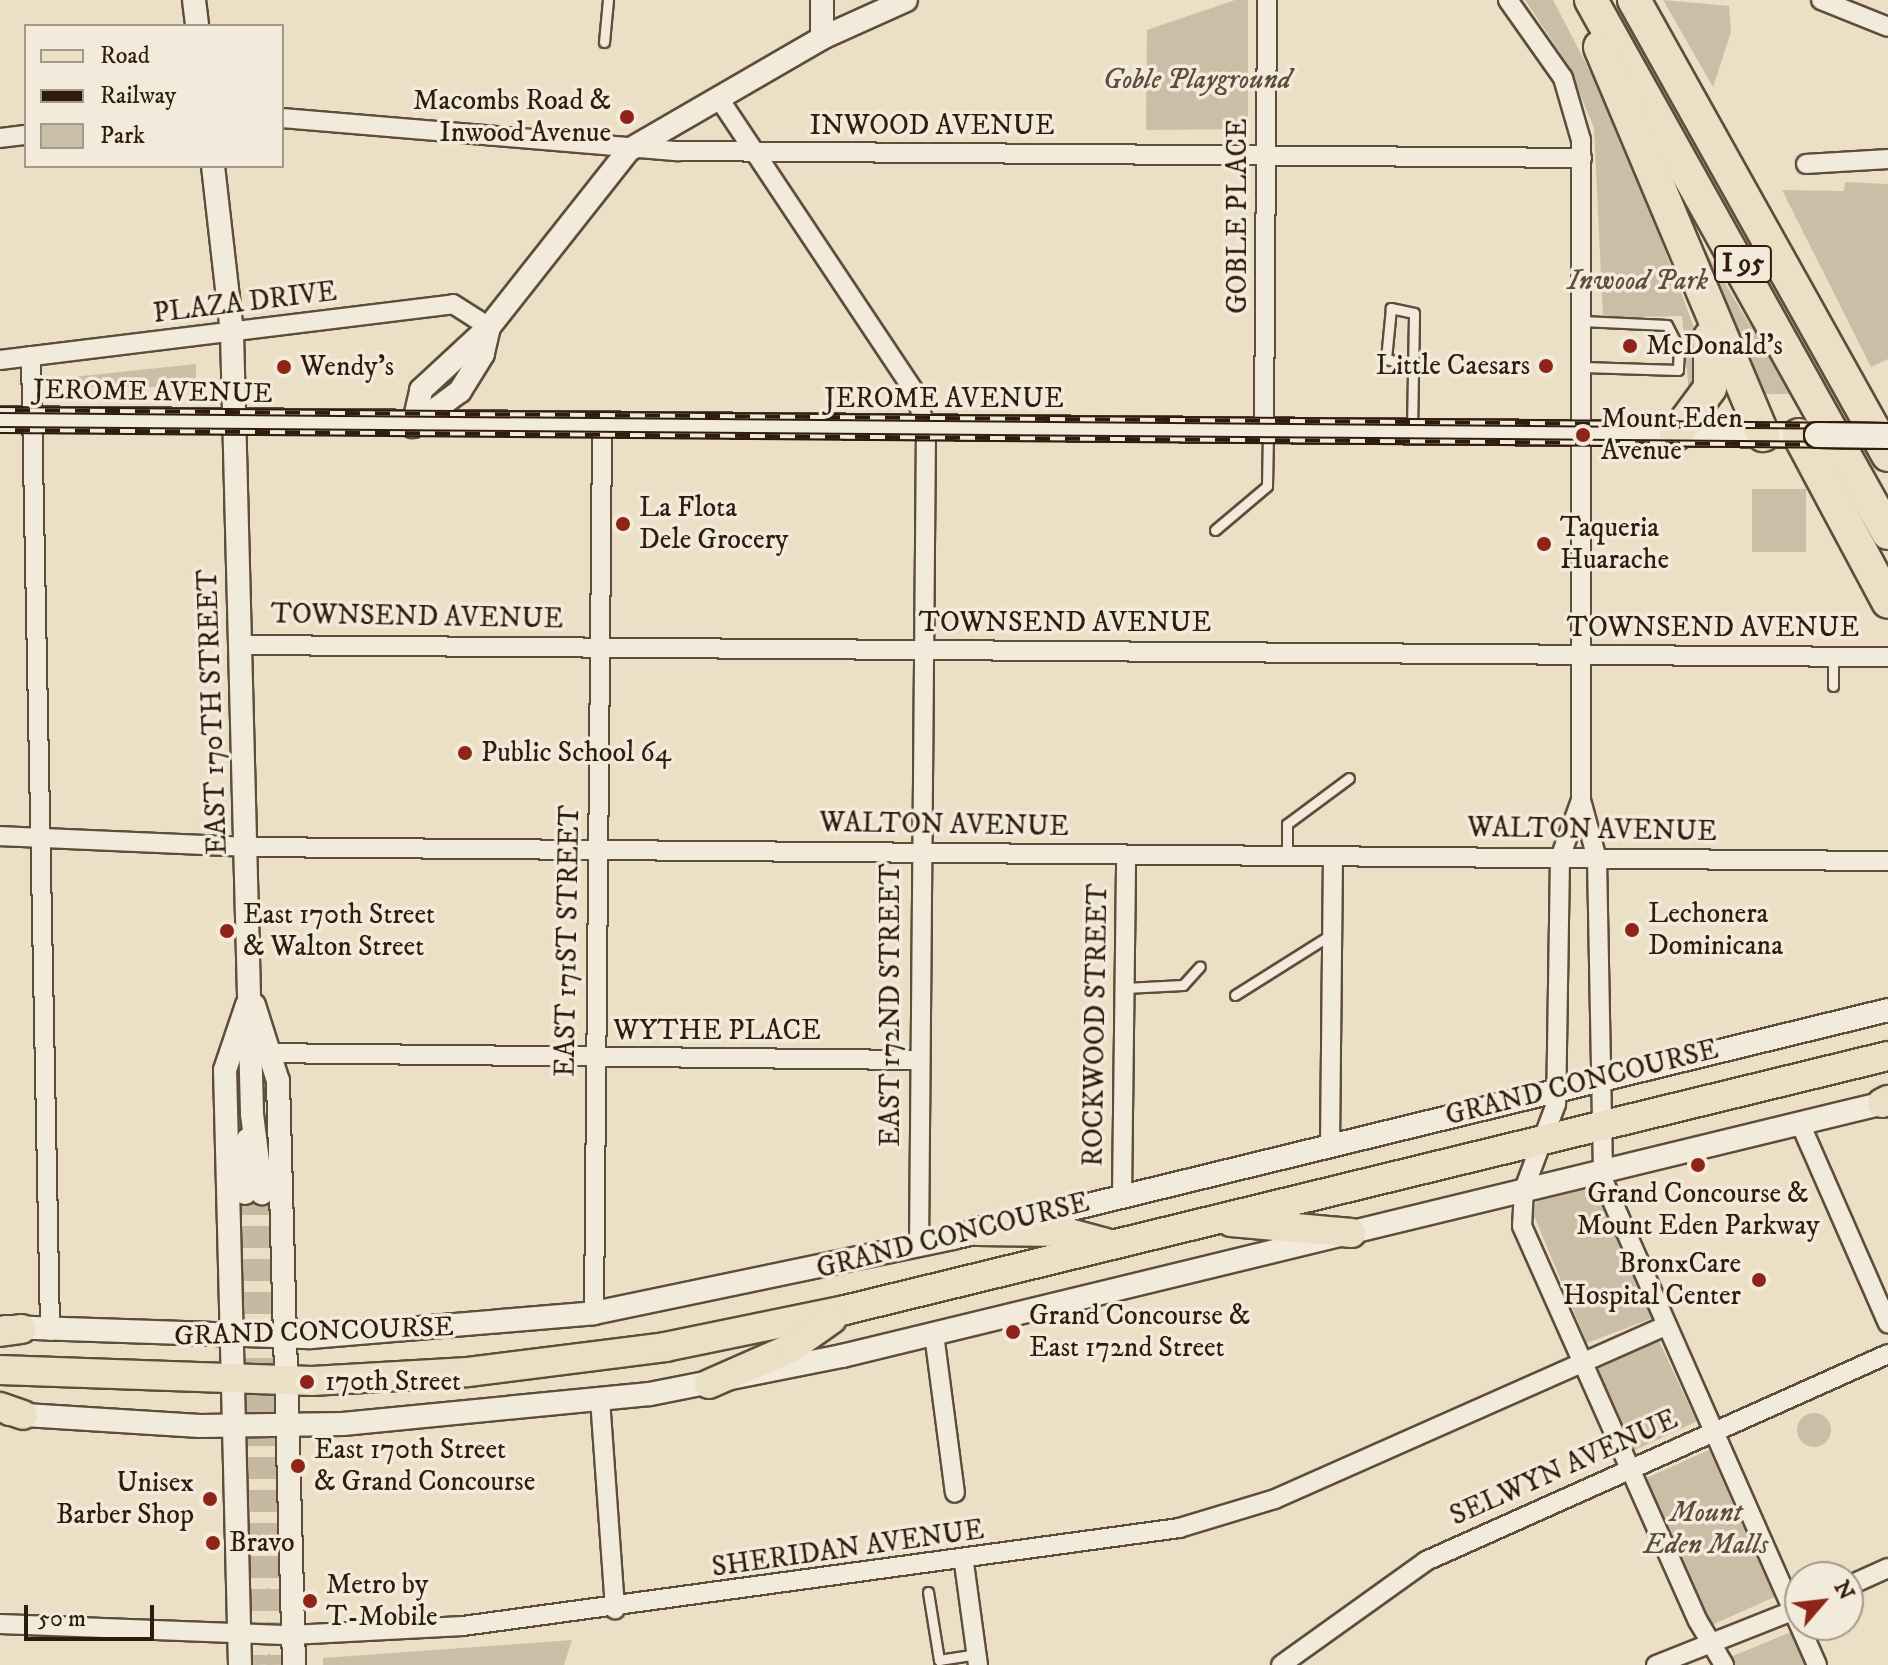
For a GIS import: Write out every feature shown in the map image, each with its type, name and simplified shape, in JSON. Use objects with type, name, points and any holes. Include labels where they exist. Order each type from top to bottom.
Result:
[{"type":"highway","points":[[1580,0],[1690,273],[1763,435]]},
{"type":"highway","name":"I 95","points":[[1591,0],[1888,533]]},
{"type":"highway","name":"I 95","points":[[1634,0],[1887,449]]},
{"type":"highway","points":[[1676,434],[1704,400],[1713,370],[1690,273]]},
{"type":"highway","points":[[1808,435],[1888,602]]},
{"type":"main road","name":"JEROME AVENUE","points":[[0,419],[236,425],[1808,435],[1887,449]]},
{"type":"main road","points":[[1848,1065],[1888,1048]]},
{"type":"main road","name":"GRAND CONCOURSE","points":[[0,1370],[284,1381],[579,1360],[845,1310],[1888,1056]]},
{"type":"main road","points":[[1214,1220],[1351,1233]]},
{"type":"main road","points":[[977,1231],[1065,1232],[1111,1245]]},
{"type":"main road","points":[[709,1384],[791,1348],[845,1310]]},
{"type":"street","points":[[194,0],[197,24]]},
{"type":"street","points":[[822,0],[822,38]]},
{"type":"street","points":[[413,426],[421,390],[489,327],[629,150],[822,38],[906,0]]},
{"type":"street","name":"GOBLE PLACE","points":[[1266,432],[1267,0]]},
{"type":"street","points":[[1508,0],[1568,88],[1582,158],[1581,800],[1597,859],[1597,1080],[1602,1170],[1663,1327],[1784,1582]]},
{"type":"street","points":[[1821,0],[1888,27]]},
{"type":"street","name":"EAST 172ND STREET","points":[[718,97],[751,152],[914,391],[926,429],[919,853],[919,1245]]},
{"type":"street","name":"INWOOD AVENUE","points":[[284,118],[629,150],[1582,158]]},
{"type":"street","points":[[0,138],[24,135]]},
{"type":"street","points":[[1806,164],[1888,159]]},
{"type":"street","name":"EAST 170TH STREET","points":[[213,168],[232,333],[236,425],[254,1193]]},
{"type":"street","name":"PLAZA DRIVE","points":[[0,360],[453,304],[489,327]]},
{"type":"street","points":[[31,356],[50,1331]]},
{"type":"street","name":"EAST 171ST STREET","points":[[594,1313],[602,426]]},
{"type":"street","name":"TOWNSEND AVENUE","points":[[241,645],[1888,657]]},
{"type":"street","points":[[1581,800],[1560,858],[1558,1089],[1546,1138],[1524,1189],[1524,1233],[1629,1469],[1724,1665]]},
{"type":"street","name":"WALTON AVENUE","points":[[0,836],[247,847],[1888,861]]},
{"type":"street","name":"ROCKWOOD STREET","points":[[1122,1195],[1126,855]]},
{"type":"street","points":[[1330,1144],[1333,856]]},
{"type":"street","name":"EAST 170TH STREET","points":[[251,997],[275,1054],[294,1665]]},
{"type":"street","name":"EAST 170TH STREET","points":[[240,1665],[228,1338],[227,1054],[251,997]]},
{"type":"street","name":"GRAND CONCOURSE","points":[[7,1330],[283,1338],[594,1313],[919,1245],[1888,1010]]},
{"type":"street","name":"WYTHE PLACE","points":[[227,1054],[919,1060]]},
{"type":"street","points":[[8,1412],[230,1425],[285,1425],[445,1417],[709,1384],[934,1334],[1886,1102]]},
{"type":"street","points":[[1800,1123],[1888,1323]]},
{"type":"street","name":"SHERIDAN AVENUE","points":[[0,1624],[291,1635],[615,1609],[964,1563],[1179,1528],[1275,1499],[1663,1327]]},
{"type":"street","points":[[934,1334],[955,1493]]},
{"type":"street","name":"SELWYN AVENUE","points":[[1281,1665],[1426,1561],[1888,1354]]},
{"type":"street","points":[[600,1399],[615,1609]]},
{"type":"street","points":[[964,1563],[977,1660]]},
{"type":"street","points":[[1864,1579],[1888,1568]]},
{"type":"street","points":[[1656,1665],[1784,1614]]},
{"type":"street","points":[[1808,1641],[1817,1665]]},
{"type":"lane","points":[[604,42],[608,0]]},
{"type":"lane","points":[[1412,433],[1414,313],[1391,308],[1386,359],[1413,365]]},
{"type":"lane","points":[[1582,321],[1667,325],[1679,349],[1678,370],[1583,367]]},
{"type":"lane","points":[[1215,530],[1267,486],[1266,432]]},
{"type":"lane","points":[[1833,656],[1833,686]]},
{"type":"lane","points":[[1287,856],[1287,824],[1349,778]]},
{"type":"lane","points":[[1235,995],[1332,934]]},
{"type":"lane","points":[[1125,988],[1183,985],[1200,966]]},
{"type":"lane","points":[[928,1592],[939,1660],[977,1660]]},
{"type":"green space","name":"Goble Playground","points":[[1235,0],[1248,0],[1248,129],[1146,130],[1147,30]]},
{"type":"green space","name":"Inwood Park","points":[[1525,0],[1553,0],[1616,121],[1703,351],[1700,393],[1689,394],[1682,316],[1603,318],[1594,128],[1567,63]]},
{"type":"green space","points":[[1663,0],[1729,6],[1731,32],[1713,87]]},
{"type":"green space","points":[[1845,182],[1888,184],[1888,359],[1871,367],[1782,190],[1844,191]]},
{"type":"green space","points":[[1691,226],[1748,322],[1795,394],[1750,394]]},
{"type":"green space","points":[[196,364],[196,387],[63,387],[63,378]]},
{"type":"green space","points":[[1752,489],[1806,489],[1806,552],[1752,552]]},
{"type":"green space","points":[[1593,1178],[1653,1318],[1587,1343],[1532,1211],[1542,1191]]},
{"type":"green space","name":"Mount Eden Malls","points":[[1658,1339],[1696,1421],[1632,1451],[1594,1369]]},
{"type":"green space","points":[[1814,1413],[1826,1418],[1831,1430],[1826,1442],[1814,1447],[1802,1442],[1797,1430],[1802,1418]]},
{"type":"green space","name":"Mount Eden Malls","points":[[1709,1450],[1774,1597],[1710,1626],[1644,1479]]},
{"type":"green space","name":"Mount Eden Malls","points":[[1784,1635],[1784,1641],[1795,1641],[1806,1665],[1731,1665],[1728,1658]]},
{"type":"green space","points":[[572,1640],[564,1665],[323,1665],[323,1658]]},
{"type":"tunnel","points":[[245,1193],[260,1665]]},
{"type":"tunnel","points":[[262,1193],[278,1665]]},
{"type":"railway","points":[[0,410],[1888,426]]},
{"type":"railway","points":[[0,430],[1888,445]]},
{"type":"place","name":"Macombs Road & Inwood Avenue","points":[[627,117]]},
{"type":"place","name":"McDonald's","points":[[1630,346]]},
{"type":"place","name":"Little Caesars","points":[[1546,366]]},
{"type":"place","name":"Wendy's","points":[[284,367]]},
{"type":"place","name":"Mount Eden Avenue","points":[[1583,435]]},
{"type":"place","name":"La Flota Dele Grocery","points":[[623,524]]},
{"type":"place","name":"Taqueria Huarache","points":[[1544,544]]},
{"type":"place","name":"Public School 64","points":[[465,753]]},
{"type":"place","name":"Lechonera Dominicana","points":[[1632,930]]},
{"type":"place","name":"East 170th Street & Walton Street","points":[[227,931]]},
{"type":"place","name":"Grand Concourse & Mount Eden Parkway","points":[[1698,1165]]},
{"type":"place","name":"BronxCare Hospital Center","points":[[1759,1280]]},
{"type":"place","name":"Grand Concourse & East 172nd Street","points":[[1013,1332]]},
{"type":"place","name":"170th Street","points":[[307,1382]]},
{"type":"place","name":"East 170th Street & Grand Concourse","points":[[298,1466]]},
{"type":"place","name":"Unisex Barber Shop","points":[[210,1499]]},
{"type":"place","name":"Bravo","points":[[213,1543]]},
{"type":"place","name":"Metro by T-Mobile","points":[[310,1601]]}]
